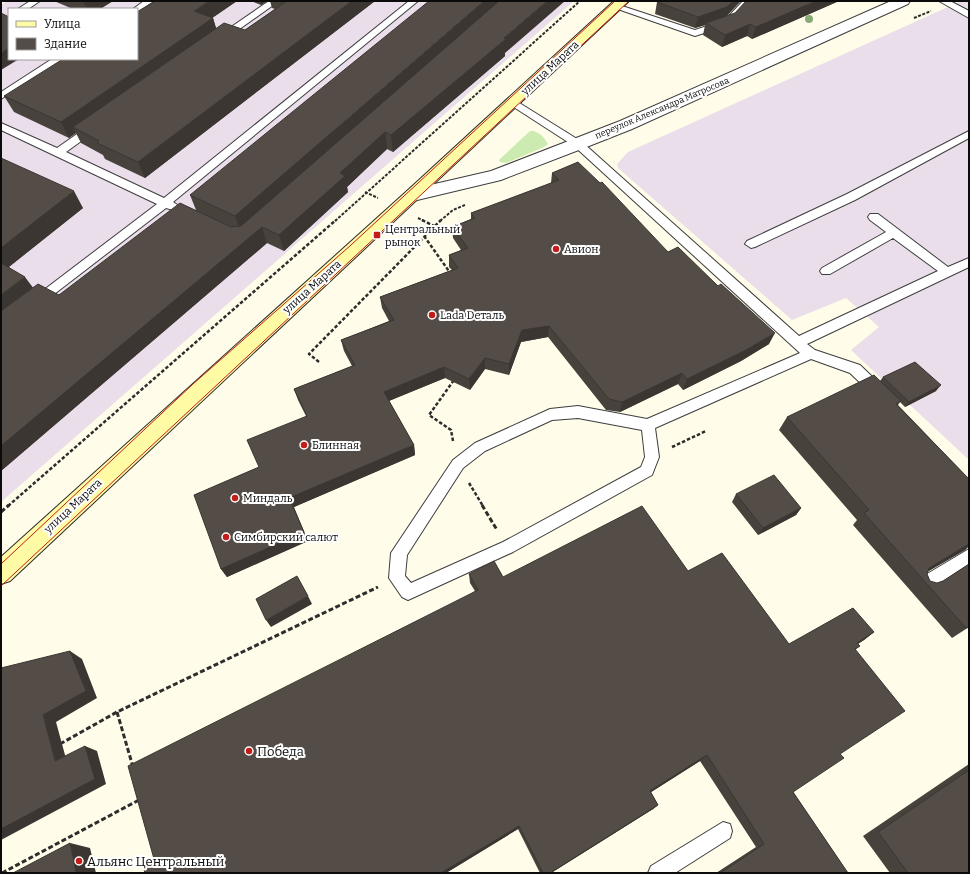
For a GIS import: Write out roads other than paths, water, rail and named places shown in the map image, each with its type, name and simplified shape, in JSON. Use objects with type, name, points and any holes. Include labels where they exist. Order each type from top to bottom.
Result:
[{"type":"street","name":"переулок Александра Матросова","points":[[413,195],[494,176],[578,144],[633,122],[903,1]]},
{"type":"street","name":"улица Марата","points":[[1,573],[619,4]]},
{"type":"lane","points":[[24,8],[36,1]]},
{"type":"lane","points":[[138,8],[150,1]]},
{"type":"lane","points":[[211,45],[275,1]]},
{"type":"lane","points":[[26,310],[165,203],[414,1]]},
{"type":"lane","points":[[619,4],[695,33],[728,22],[748,1]]},
{"type":"lane","points":[[946,2],[969,15]]},
{"type":"lane","points":[[1,96],[58,60]]},
{"type":"lane","points":[[513,102],[578,144],[810,354],[855,369],[889,402]]},
{"type":"lane","points":[[58,152],[103,121]]},
{"type":"lane","points":[[1,126],[186,213]]},
{"type":"lane","points":[[750,244],[852,197],[969,134]]},
{"type":"lane","points":[[874,217],[947,272]]},
{"type":"lane","points":[[826,272],[894,232]]},
{"type":"lane","points":[[797,343],[969,262]]},
{"type":"lane","points":[[648,425],[652,457],[647,472],[508,548],[408,592],[397,578],[398,553],[458,464],[480,447],[550,415],[578,412],[648,425],[810,354]]},
{"type":"lane","points":[[923,585],[969,556]]},
{"type":"lane","points":[[658,873],[723,831]]},
{"type":"tram line","points":[[1,564],[193,384],[351,245],[615,1]]},
{"type":"tram line","points":[[1,586],[629,1]]},
{"type":"place","name":"Центральный рынок","points":[[377,235]]},
{"type":"place","name":"Авион","points":[[556,249]]},
{"type":"place","name":"Lada Dеталь","points":[[432,315]]},
{"type":"place","name":"Блинная","points":[[304,445]]},
{"type":"place","name":"Миндаль","points":[[235,498]]},
{"type":"place","name":"Симбирский салют","points":[[226,537]]},
{"type":"place","name":"Победа","points":[[249,751]]},
{"type":"place","name":"Альянс Центральный","points":[[79,861]]}]
